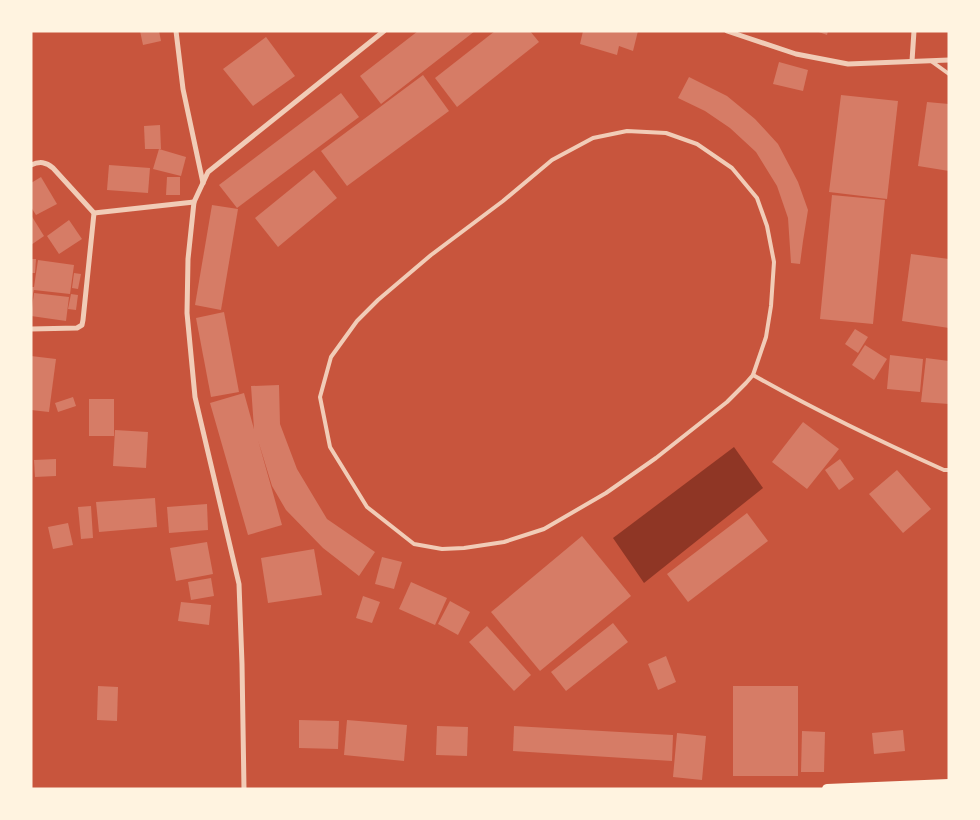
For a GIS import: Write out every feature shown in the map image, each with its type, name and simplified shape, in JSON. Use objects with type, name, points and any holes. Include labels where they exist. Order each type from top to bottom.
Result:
[{"type":"main road","points":[[827,789],[949,784]]},
{"type":"street","points":[[176,31],[183,89],[203,183]]},
{"type":"street","points":[[244,789],[244,727],[239,584],[195,397],[187,313],[188,258],[194,202],[208,172],[384,31]]},
{"type":"street","points":[[726,31],[796,54],[848,64],[949,60]]},
{"type":"street","points":[[912,61],[914,31]]},
{"type":"street","points":[[31,165],[40,162],[48,164],[94,213],[82,325],[77,328],[31,329]]},
{"type":"street","points":[[94,213],[194,202]]},
{"type":"lane","points":[[931,61],[949,74]]},
{"type":"lane","points":[[627,131],[666,133],[697,144],[732,168],[757,198],[768,226],[774,262],[771,306],[766,337],[752,375],[727,402],[656,458],[606,493],[544,529],[504,542],[464,548],[442,549],[414,544],[367,507],[330,447],[320,397],[331,357],[357,321],[378,300],[552,160],[593,138],[627,131]]},
{"type":"lane","points":[[752,375],[888,445],[944,470],[949,470]]},
{"type":"shaded area","points":[[734,447],[763,488],[644,583],[613,538]]},
{"type":"building","points":[[140,31],[159,31],[161,41],[143,45]]},
{"type":"building","points":[[418,31],[475,31],[381,104],[360,76]]},
{"type":"building","points":[[495,31],[530,31],[539,42],[457,107],[435,78]]},
{"type":"building","points":[[583,31],[638,31],[633,51],[619,46],[617,55],[580,44]]},
{"type":"building","points":[[816,31],[828,31],[827,35]]},
{"type":"building","points":[[266,37],[295,76],[253,106],[223,69]]},
{"type":"building","points":[[779,62],[808,70],[803,91],[773,84]]},
{"type":"building","points":[[423,75],[449,111],[347,186],[321,151]]},
{"type":"building","points":[[689,77],[727,96],[755,119],[778,144],[798,182],[808,210],[800,264],[791,263],[788,218],[777,186],[756,152],[730,128],[705,111],[678,98]]},
{"type":"building","points":[[341,93],[359,117],[237,208],[219,185]]},
{"type":"building","points":[[841,95],[898,101],[887,199],[829,192]]},
{"type":"building","points":[[927,102],[949,104],[949,171],[918,166]]},
{"type":"building","points":[[160,125],[161,149],[145,149],[144,126]]},
{"type":"building","points":[[159,149],[186,157],[181,176],[153,169]]},
{"type":"building","points":[[109,165],[150,168],[148,193],[107,190]]},
{"type":"building","points":[[314,170],[337,198],[278,247],[255,218]]},
{"type":"building","points":[[41,177],[57,204],[36,215],[31,207],[31,183]]},
{"type":"building","points":[[167,177],[180,177],[180,195],[166,195]]},
{"type":"building","points":[[832,195],[885,200],[873,324],[820,319]]},
{"type":"building","points":[[212,205],[238,209],[221,310],[195,305]]},
{"type":"building","points":[[31,215],[44,236],[31,245]]},
{"type":"building","points":[[69,220],[82,239],[59,254],[47,236]]},
{"type":"building","points":[[911,254],[949,259],[949,328],[902,321]]},
{"type":"building","points":[[31,259],[36,259],[35,273],[31,273]]},
{"type":"building","points":[[38,260],[74,265],[70,294],[34,290],[31,298],[31,287],[34,287]]},
{"type":"building","points":[[74,273],[81,274],[78,289],[72,288]]},
{"type":"building","points":[[34,293],[69,297],[66,321],[31,316]]},
{"type":"building","points":[[71,294],[78,295],[76,310],[68,309]]},
{"type":"building","points":[[224,312],[239,392],[211,397],[196,318]]},
{"type":"building","points":[[855,329],[868,337],[858,353],[845,344]]},
{"type":"building","points":[[865,345],[887,359],[874,380],[852,365]]},
{"type":"building","points":[[890,355],[923,359],[920,392],[887,389]]},
{"type":"building","points":[[31,356],[56,359],[49,412],[31,410]]},
{"type":"building","points":[[926,358],[949,361],[949,404],[921,402]]},
{"type":"building","points":[[279,385],[280,424],[297,469],[327,519],[375,552],[359,576],[323,548],[286,510],[272,486],[258,440],[282,525],[248,535],[210,403],[244,393],[254,429],[251,386]]},
{"type":"building","points":[[73,397],[76,406],[58,412],[55,403]]},
{"type":"building","points":[[89,399],[114,399],[114,436],[89,436]]},
{"type":"building","points":[[803,422],[839,449],[807,489],[772,462]]},
{"type":"building","points":[[115,430],[148,432],[146,468],[113,466]]},
{"type":"building","points":[[56,459],[56,476],[35,477],[34,460]]},
{"type":"building","points":[[840,459],[854,479],[839,490],[825,470]]},
{"type":"building","points":[[897,470],[931,509],[903,533],[869,494]]},
{"type":"building","points":[[155,498],[157,527],[99,532],[96,502]]},
{"type":"building","points":[[207,504],[208,530],[169,533],[167,507]]},
{"type":"building","points":[[91,506],[93,538],[81,539],[78,507]]},
{"type":"building","points":[[747,513],[768,541],[688,602],[667,574]]},
{"type":"building","points":[[68,523],[73,545],[53,549],[48,527]]},
{"type":"building","points":[[582,536],[631,596],[540,671],[491,612]]},
{"type":"building","points":[[207,542],[213,574],[176,581],[170,548]]},
{"type":"building","points":[[314,549],[322,595],[268,603],[261,558]]},
{"type":"building","points":[[382,557],[402,562],[394,589],[375,584]]},
{"type":"building","points":[[211,578],[214,596],[191,600],[188,582]]},
{"type":"building","points":[[411,582],[447,598],[435,625],[399,609]]},
{"type":"building","points":[[363,596],[380,602],[372,623],[356,618]]},
{"type":"building","points":[[450,601],[470,612],[458,635],[438,624]]},
{"type":"building","points":[[181,602],[211,605],[209,625],[178,621]]},
{"type":"building","points":[[613,623],[628,642],[566,691],[551,672]]},
{"type":"building","points":[[487,626],[531,675],[514,691],[469,642]]},
{"type":"building","points":[[666,656],[676,682],[658,690],[648,664]]},
{"type":"building","points":[[98,686],[118,687],[117,721],[97,720]]},
{"type":"building","points":[[733,686],[798,686],[798,776],[733,776]]},
{"type":"building","points":[[299,720],[339,721],[338,749],[299,748]]},
{"type":"building","points":[[347,720],[407,725],[404,761],[344,755]]},
{"type":"building","points":[[437,726],[468,727],[467,756],[436,755]]},
{"type":"building","points":[[514,726],[673,735],[672,761],[513,751]]},
{"type":"building","points":[[903,730],[905,751],[874,754],[872,733]]},
{"type":"building","points":[[802,731],[825,732],[824,772],[801,772]]},
{"type":"building","points":[[677,733],[706,736],[702,780],[673,777]]}]
